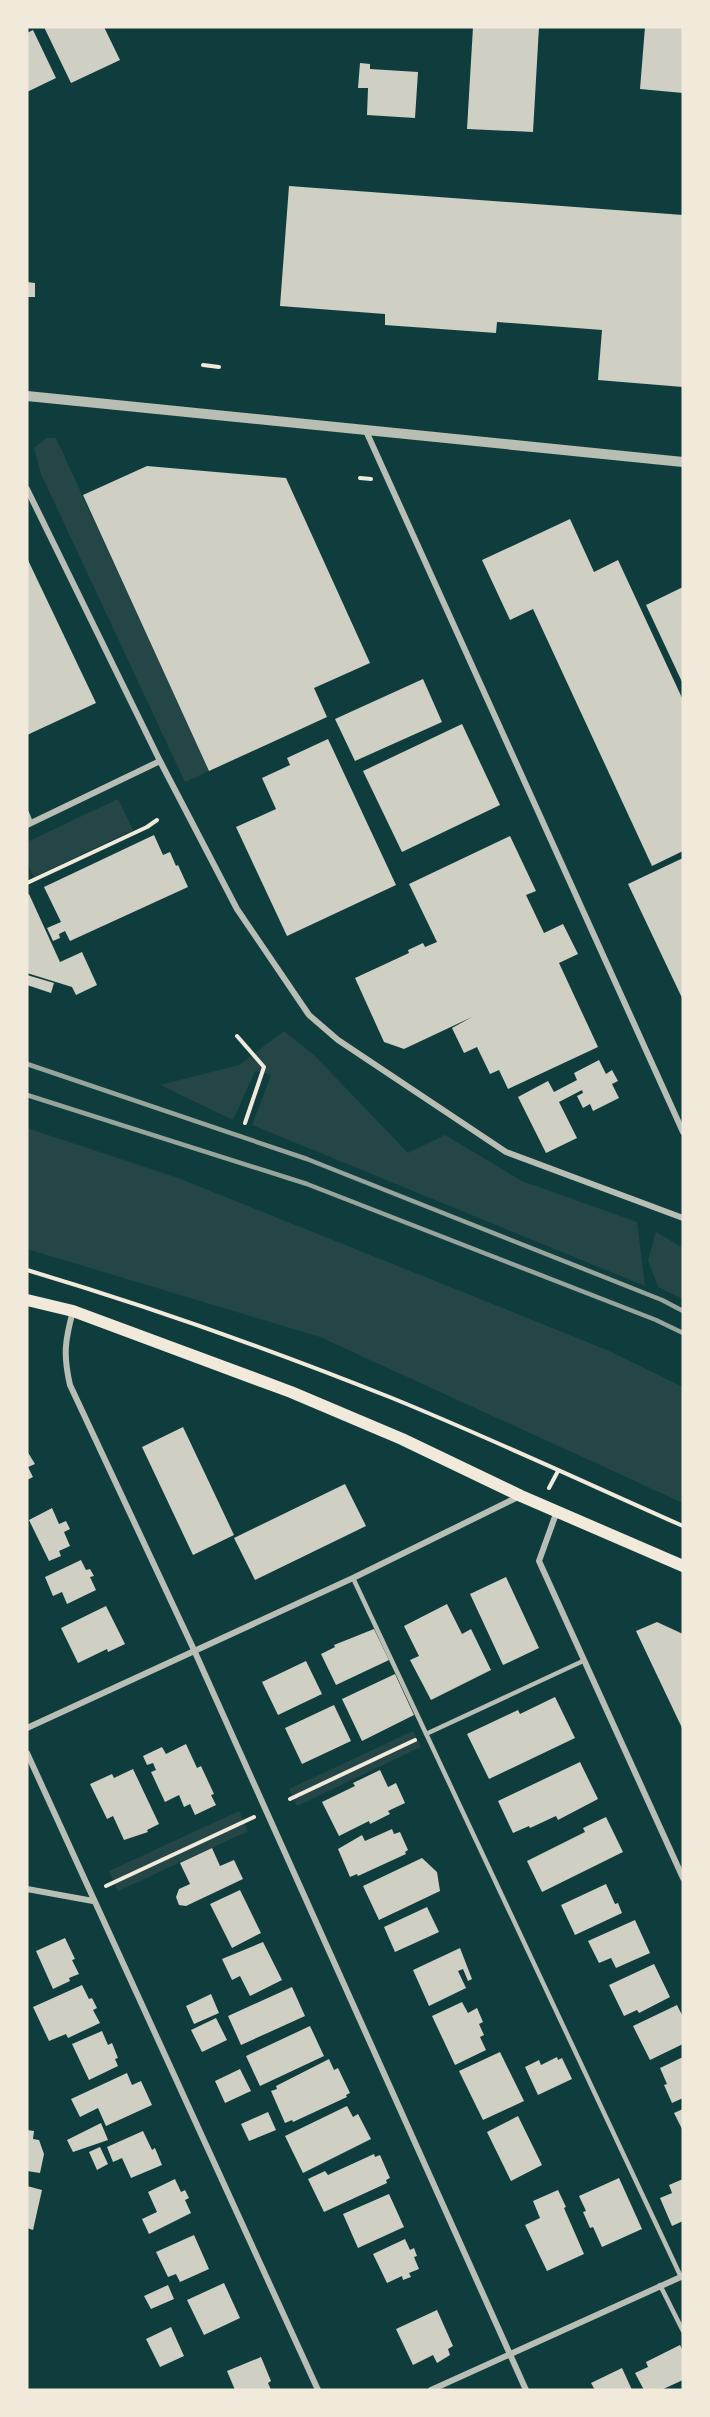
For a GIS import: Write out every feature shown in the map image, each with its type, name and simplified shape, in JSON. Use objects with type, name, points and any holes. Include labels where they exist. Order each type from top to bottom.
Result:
[{"type":"main road","points":[[27,1300],[73,1311],[291,1392],[402,1439],[521,1496],[683,1566]]},
{"type":"street","points":[[27,396],[683,462]]},
{"type":"street","points":[[366,431],[683,1132]]},
{"type":"street","points":[[27,489],[160,760],[237,909],[309,1015],[338,1040],[506,1152],[683,1218]]},
{"type":"street","points":[[29,824],[160,760]]},
{"type":"street","points":[[73,1311],[65,1341],[64,1362],[70,1385],[194,1650],[526,2390]]},
{"type":"street","points":[[27,1728],[353,1578],[521,1496]]},
{"type":"street","points":[[557,1512],[539,1561],[683,1878]]},
{"type":"street","points":[[27,1753],[318,2390]]},
{"type":"street","points":[[27,1889],[93,1901]]},
{"type":"street","points":[[431,2390],[682,2276]]},
{"type":"lane","points":[[27,813],[29,824]]},
{"type":"lane","points":[[353,1578],[682,2276]]},
{"type":"lane","points":[[426,1734],[583,1661]]},
{"type":"lane","points":[[660,2285],[683,2331]]},
{"type":"path","points":[[203,365],[219,367]]},
{"type":"path","points":[[27,883],[147,827],[157,820]]},
{"type":"path","points":[[237,1036],[264,1067],[245,1123]]},
{"type":"path","points":[[27,1270],[160,1311],[306,1364],[394,1399],[683,1526]]},
{"type":"path","points":[[290,1799],[426,1734]]},
{"type":"path","points":[[110,1885],[246,1821]]},
{"type":"shaded area","points":[[46,438],[56,438],[209,771],[185,782],[41,474],[34,448]]},
{"type":"shaded area","points":[[118,799],[133,830],[34,877],[27,863],[27,842]]},
{"type":"shaded area","points":[[284,1031],[314,1055],[408,1153],[445,1135],[522,1181],[637,1222],[645,1286],[252,1125],[271,1075],[255,1071],[233,1120],[160,1085],[239,1065]]},
{"type":"shaded area","points":[[27,1128],[178,1178],[607,1350],[683,1387],[683,1503],[320,1337],[27,1249]]},
{"type":"shaded area","points":[[656,1232],[683,1248],[683,1299],[658,1287],[648,1260]]},
{"type":"shaded area","points":[[413,1731],[421,1747],[297,1806],[289,1789]]},
{"type":"shaded area","points":[[239,1811],[248,1831],[118,1891],[109,1871]]},
{"type":"building","points":[[44,27],[104,27],[120,60],[71,83]]},
{"type":"building","points":[[473,27],[539,27],[533,132],[467,129]]},
{"type":"building","points":[[645,27],[683,27],[683,93],[640,89]]},
{"type":"building","points":[[33,30],[56,78],[27,92],[27,33]]},
{"type":"building","points":[[360,63],[370,64],[370,69],[418,72],[415,118],[367,115],[368,88],[358,88]]},
{"type":"building","points":[[289,186],[683,215],[683,387],[598,380],[602,330],[497,322],[496,333],[385,325],[385,314],[280,306]]},
{"type":"building","points":[[27,282],[35,283],[35,297],[27,297]]},
{"type":"building","points":[[147,466],[286,478],[370,663],[314,688],[327,717],[209,771],[83,495]]},
{"type":"building","points":[[570,519],[594,572],[618,560],[683,700],[683,851],[652,866],[533,609],[510,620],[482,560]]},
{"type":"building","points":[[27,558],[96,703],[27,735]]},
{"type":"building","points":[[683,587],[683,684],[646,605]]},
{"type":"building","points":[[423,679],[442,722],[355,761],[335,719]]},
{"type":"building","points":[[462,724],[500,805],[402,852],[363,771]]},
{"type":"building","points":[[328,739],[396,885],[287,936],[236,827],[276,809],[262,778],[290,765],[287,758]]},
{"type":"building","points":[[154,835],[163,855],[170,852],[188,887],[70,941],[65,931],[59,934],[60,938],[53,941],[47,928],[61,922],[44,887]]},
{"type":"building","points":[[510,836],[536,891],[526,895],[544,933],[563,924],[578,954],[559,963],[598,1047],[508,1089],[499,1070],[490,1074],[477,1047],[464,1053],[452,1028],[472,1017],[404,1049],[384,1042],[355,978],[409,953],[408,950],[423,943],[425,947],[437,942],[409,884]]},
{"type":"building","points":[[683,858],[683,1000],[628,884]]},
{"type":"building","points":[[29,894],[60,962],[82,952],[97,985],[76,995],[72,987],[27,973],[27,895]]},
{"type":"building","points":[[27,975],[54,983],[51,993],[27,985]]},
{"type":"building","points":[[599,1060],[606,1074],[612,1070],[618,1081],[612,1084],[619,1098],[593,1111],[590,1104],[583,1108],[577,1096],[583,1093],[582,1090],[559,1102],[577,1138],[546,1153],[518,1097],[548,1081],[554,1092],[577,1080],[574,1073]]},
{"type":"building","points":[[183,1427],[234,1535],[193,1555],[142,1447]]},
{"type":"building","points":[[27,1451],[35,1464],[28,1467],[33,1477],[27,1480]]},
{"type":"building","points":[[345,1484],[366,1526],[255,1580],[234,1538]]},
{"type":"building","points":[[52,1508],[59,1524],[66,1521],[70,1529],[64,1532],[70,1546],[59,1551],[61,1556],[49,1561],[29,1520]]},
{"type":"building","points":[[81,1560],[86,1570],[90,1569],[94,1576],[90,1577],[96,1590],[67,1604],[62,1592],[53,1596],[45,1577]]},
{"type":"building","points":[[506,1577],[539,1648],[503,1665],[470,1594]]},
{"type":"building","points":[[447,1604],[462,1634],[471,1629],[491,1670],[431,1700],[410,1660],[419,1656],[404,1626]]},
{"type":"building","points":[[106,1606],[125,1644],[108,1652],[107,1649],[78,1663],[61,1628]]},
{"type":"building","points":[[657,1622],[683,1634],[683,1730],[636,1631]]},
{"type":"building","points":[[374,1629],[389,1660],[336,1685],[321,1654],[335,1647],[334,1645]]},
{"type":"building","points":[[306,1661],[322,1694],[278,1715],[262,1682]]},
{"type":"building","points":[[395,1674],[414,1715],[362,1741],[342,1699]]},
{"type":"building","points":[[555,1697],[575,1738],[489,1779],[467,1734],[518,1710],[520,1714]]},
{"type":"building","points":[[334,1705],[351,1741],[302,1764],[285,1728]]},
{"type":"building","points":[[186,1744],[197,1768],[201,1766],[214,1794],[211,1795],[216,1805],[195,1815],[190,1804],[184,1807],[179,1795],[165,1802],[151,1772],[156,1770],[153,1763],[147,1765],[143,1756],[162,1747],[166,1754]]},
{"type":"building","points":[[580,1762],[598,1799],[558,1820],[556,1816],[513,1833],[498,1801]]},
{"type":"building","points":[[133,1769],[159,1824],[147,1830],[148,1832],[124,1840],[113,1816],[107,1819],[90,1784],[112,1774],[114,1778]]},
{"type":"building","points":[[380,1770],[388,1787],[396,1783],[405,1803],[388,1811],[390,1814],[370,1824],[369,1821],[339,1836],[322,1802],[355,1786],[353,1783]]},
{"type":"building","points":[[606,1817],[623,1852],[542,1892],[527,1861],[585,1832],[583,1828]]},
{"type":"building","points":[[392,1829],[394,1834],[400,1832],[408,1850],[406,1854],[358,1876],[357,1874],[350,1877],[338,1849],[362,1835],[365,1841]]},
{"type":"building","points":[[212,1848],[220,1866],[234,1860],[243,1879],[186,1906],[179,1905],[176,1897],[179,1889],[190,1884],[180,1863]]},
{"type":"building","points":[[422,1858],[437,1872],[440,1891],[379,1920],[363,1886]]},
{"type":"building","points":[[606,1884],[622,1913],[575,1935],[561,1905]]},
{"type":"building","points":[[240,1890],[261,1933],[232,1948],[210,1904]]},
{"type":"building","points":[[427,1907],[439,1932],[395,1952],[384,1927]]},
{"type":"building","points":[[635,1920],[650,1953],[616,1968],[611,1958],[599,1963],[588,1941]]},
{"type":"building","points":[[65,1938],[79,1974],[53,1989],[36,1951]]},
{"type":"building","points":[[263,1942],[282,1980],[250,1996],[240,1976],[232,1980],[222,1959]]},
{"type":"building","points":[[460,1948],[472,1979],[468,1981],[463,1969],[458,1971],[466,1988],[429,2006],[413,1970]]},
{"type":"building","points":[[654,1964],[670,1997],[639,2013],[637,2010],[624,2016],[609,1985]]},
{"type":"building","points":[[82,1985],[97,2008],[93,2010],[100,2023],[68,2038],[66,2034],[49,2041],[33,2007]]},
{"type":"building","points":[[292,1987],[305,2016],[241,2045],[228,2016]]},
{"type":"building","points":[[211,1994],[219,2013],[194,2024],[186,2006]]},
{"type":"building","points":[[462,2002],[468,2013],[477,2008],[483,2022],[479,2024],[484,2035],[480,2037],[486,2050],[455,2065],[432,2016]]},
{"type":"building","points":[[677,2005],[683,2017],[683,2044],[650,2060],[633,2026]]},
{"type":"building","points":[[216,2018],[227,2040],[202,2052],[191,2030]]},
{"type":"building","points":[[310,2026],[324,2056],[260,2086],[246,2056]]},
{"type":"building","points":[[102,2031],[108,2045],[112,2043],[118,2058],[115,2059],[118,2066],[89,2080],[72,2044]]},
{"type":"building","points":[[500,2052],[524,2101],[483,2120],[459,2071]]},
{"type":"building","points":[[557,2057],[558,2060],[562,2058],[572,2079],[538,2095],[525,2067],[539,2060],[541,2065]]},
{"type":"building","points":[[683,2057],[683,2098],[672,2103],[660,2068]]},
{"type":"building","points":[[329,2059],[334,2070],[338,2068],[350,2093],[346,2095],[347,2097],[293,2122],[292,2120],[285,2123],[271,2091],[277,2089],[276,2086]]},
{"type":"building","points":[[240,2069],[251,2091],[225,2103],[215,2081]]},
{"type":"building","points":[[127,2073],[132,2085],[141,2081],[152,2105],[106,2126],[98,2108],[80,2117],[71,2099]]},
{"type":"building","points":[[347,2106],[353,2117],[358,2114],[371,2139],[303,2173],[285,2136]]},
{"type":"building","points":[[683,2109],[683,2131],[674,2113]]},
{"type":"building","points":[[268,2112],[276,2130],[249,2141],[241,2124]]},
{"type":"building","points":[[518,2116],[542,2165],[511,2181],[487,2132]]},
{"type":"building","points":[[101,2123],[108,2140],[73,2152],[67,2140]]},
{"type":"building","points":[[27,2130],[34,2131],[33,2139],[39,2140],[44,2154],[40,2173],[27,2171]]},
{"type":"building","points":[[143,2131],[152,2150],[155,2148],[162,2165],[131,2178],[122,2158],[113,2162],[107,2147]]},
{"type":"building","points":[[100,2147],[108,2164],[97,2170],[89,2152]]},
{"type":"building","points":[[374,2154],[375,2157],[380,2155],[390,2178],[386,2180],[387,2183],[324,2212],[308,2179],[325,2171],[328,2175]]},
{"type":"building","points":[[619,2178],[642,2229],[602,2247],[593,2227],[590,2228],[579,2196]]},
{"type":"building","points":[[175,2179],[181,2192],[185,2190],[189,2198],[185,2200],[191,2213],[149,2234],[142,2219],[157,2212],[148,2192]]},
{"type":"building","points":[[683,2179],[683,2221],[672,2226],[660,2198],[672,2193],[669,2185]]},
{"type":"building","points":[[27,2186],[42,2190],[33,2230],[27,2228]]},
{"type":"building","points":[[558,2190],[584,2254],[547,2271],[525,2225],[540,2218],[533,2201]]},
{"type":"building","points":[[389,2194],[404,2227],[358,2248],[343,2214]]},
{"type":"building","points":[[194,2235],[209,2269],[180,2282],[176,2274],[168,2277],[156,2252]]},
{"type":"building","points":[[405,2239],[410,2250],[414,2248],[417,2256],[414,2257],[419,2269],[409,2273],[411,2277],[403,2280],[402,2276],[387,2283],[373,2254]]},
{"type":"building","points":[[224,2283],[240,2318],[204,2335],[187,2300]]},
{"type":"building","points":[[168,2285],[174,2299],[151,2309],[144,2296]]},
{"type":"building","points":[[437,2310],[453,2346],[448,2349],[450,2355],[437,2363],[433,2355],[413,2365],[396,2329]]},
{"type":"building","points":[[171,2327],[184,2356],[160,2367],[146,2339]]},
{"type":"building","points":[[680,2345],[683,2351],[683,2380],[661,2390],[644,2390],[635,2373],[648,2367],[646,2362]]},
{"type":"building","points":[[261,2357],[271,2381],[268,2383],[271,2390],[235,2390],[227,2371]]},
{"type":"building","points":[[622,2368],[632,2390],[595,2390],[591,2383]]},
{"type":"railway","points":[[27,1064],[307,1159],[662,1300],[683,1311]]},
{"type":"railway","points":[[27,1095],[307,1184],[656,1320],[683,1333]]}]
